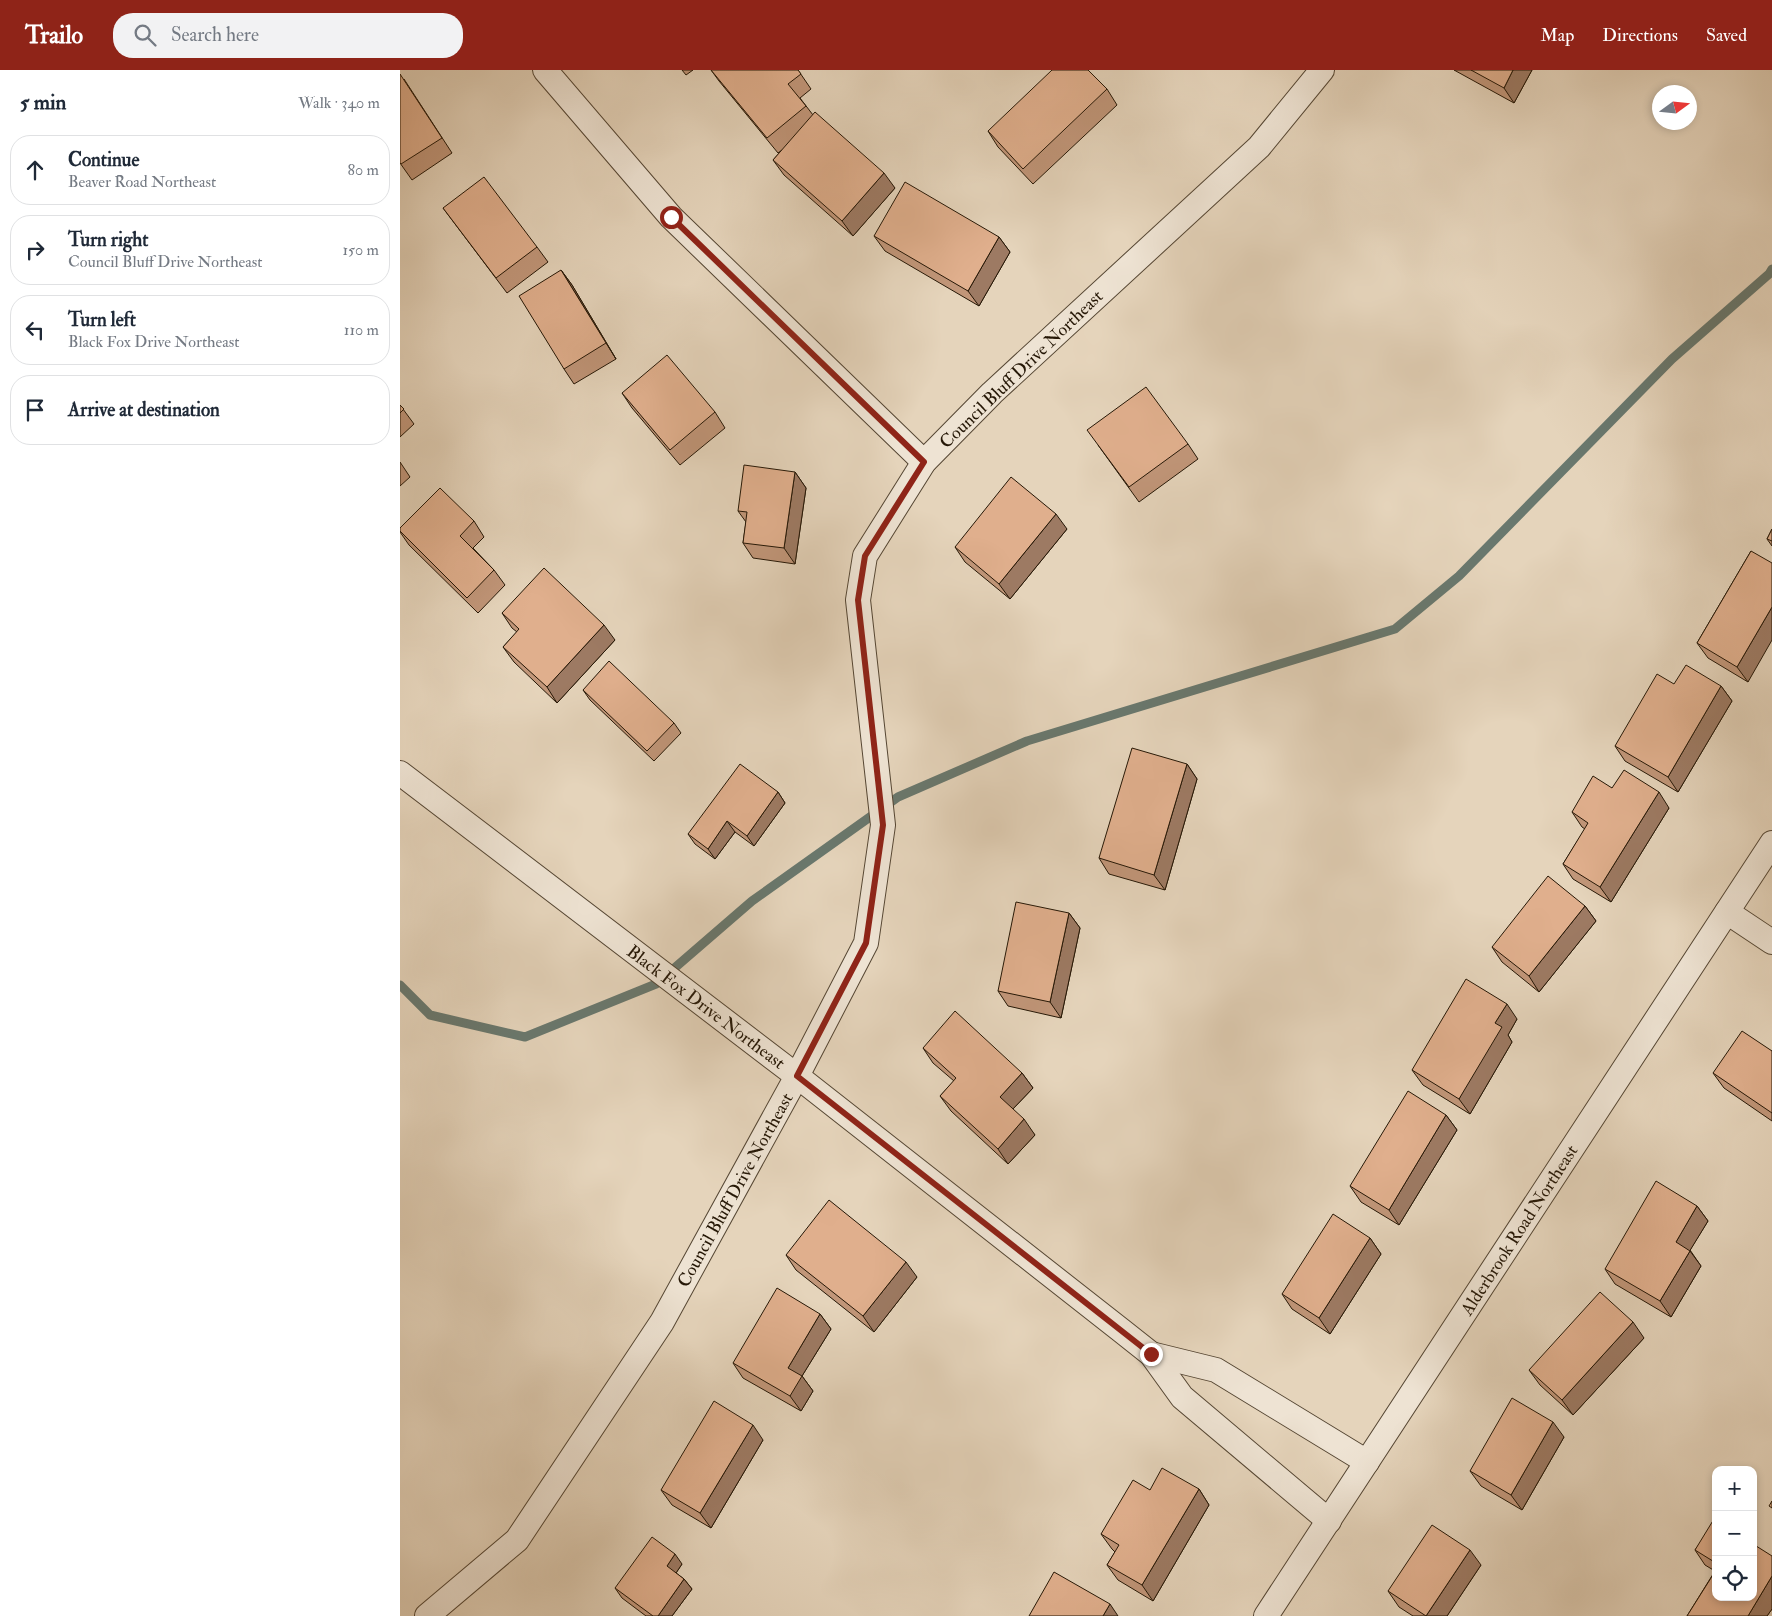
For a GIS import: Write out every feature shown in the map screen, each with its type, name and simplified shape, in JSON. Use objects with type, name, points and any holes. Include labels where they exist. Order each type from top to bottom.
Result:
[{"type":"street","points":[[544,70],[671,217],[924,462]]},
{"type":"street","name":"Council Bluff Drive Northeast","points":[[427,1616],[517,1540],[662,1322],[797,1076],[866,943],[883,825],[858,600],[865,556],[924,462],[992,393],[1259,147],[1322,70]]},
{"type":"street","name":"Black Fox Drive Northeast","points":[[400,773],[797,1076],[1151,1354],[1182,1397],[1329,1521]]},
{"type":"street","name":"Alderbrook Road Northeast","points":[[1266,1616],[1772,843]]},
{"type":"street","points":[[1727,912],[1772,942]]},
{"type":"street","name":"Black Fox Drive Northeast","points":[[1151,1354],[1216,1370],[1367,1462]]},
{"type":"building","points":[[711,70],[798,70],[801,74],[788,84],[806,106],[767,138]]},
{"type":"building","points":[[1052,70],[1088,70],[1107,89],[1023,169],[988,131]]},
{"type":"building","points":[[1471,70],[1513,70],[1504,88]]},
{"type":"building","points":[[400,74],[442,138],[401,164],[400,163]]},
{"type":"building","points":[[815,112],[884,173],[842,221],[773,160]]},
{"type":"building","points":[[484,177],[537,247],[496,278],[443,208]]},
{"type":"building","points":[[905,182],[999,237],[968,291],[874,236]]},
{"type":"building","points":[[561,270],[606,343],[564,369],[519,296]]},
{"type":"building","points":[[667,355],[715,412],[670,450],[622,393]]},
{"type":"building","points":[[1146,387],[1188,444],[1129,487],[1087,430]]},
{"type":"building","points":[[400,405],[404,409],[400,413]]},
{"type":"building","points":[[744,465],[795,472],[784,548],[743,543],[747,512],[738,511]]},
{"type":"building","points":[[1011,477],[1056,514],[999,584],[955,547]]},
{"type":"building","points":[[440,488],[474,521],[460,536],[494,570],[467,598],[400,531],[400,528]]},
{"type":"building","points":[[1772,529],[1772,541],[1767,539]]},
{"type":"building","points":[[1751,551],[1772,563],[1772,607],[1737,667],[1697,643]]},
{"type":"building","points":[[544,568],[604,625],[547,687],[503,647],[519,629],[502,613]]},
{"type":"building","points":[[609,661],[674,723],[647,751],[583,690]]},
{"type":"building","points":[[1686,665],[1721,686],[1668,777],[1615,746],[1657,674],[1674,684]]},
{"type":"building","points":[[1132,748],[1187,764],[1154,875],[1099,858]]},
{"type":"building","points":[[740,764],[778,792],[747,836],[727,821],[708,849],[688,834]]},
{"type":"building","points":[[1624,770],[1659,792],[1600,887],[1563,864],[1588,823],[1572,812],[1593,776],[1612,788]]},
{"type":"building","points":[[1548,876],[1585,906],[1529,976],[1492,947]]},
{"type":"building","points":[[1016,902],[1069,913],[1050,1002],[998,991]]},
{"type":"building","points":[[1466,979],[1507,1004],[1495,1023],[1502,1027],[1459,1099],[1412,1070]]},
{"type":"building","points":[[955,1011],[1022,1073],[1000,1097],[1024,1119],[998,1149],[940,1096],[956,1078],[923,1048]]},
{"type":"building","points":[[1742,1031],[1772,1051],[1772,1113],[1713,1073]]},
{"type":"building","points":[[1408,1091],[1446,1115],[1389,1210],[1350,1186]]},
{"type":"building","points":[[1656,1181],[1697,1206],[1676,1242],[1690,1251],[1660,1301],[1605,1269]]},
{"type":"building","points":[[829,1200],[906,1262],[863,1316],[786,1255]]},
{"type":"building","points":[[1333,1214],[1370,1238],[1319,1318],[1282,1294]]},
{"type":"building","points":[[777,1288],[820,1314],[788,1368],[802,1376],[790,1396],[733,1363]]},
{"type":"building","points":[[1600,1292],[1633,1322],[1562,1400],[1529,1370]]},
{"type":"building","points":[[1512,1398],[1553,1422],[1511,1495],[1470,1471]]},
{"type":"building","points":[[714,1401],[753,1425],[700,1513],[661,1490]]},
{"type":"building","points":[[1162,1468],[1199,1489],[1142,1585],[1107,1565],[1119,1545],[1101,1534],[1133,1480],[1150,1490]]},
{"type":"building","points":[[1712,1522],[1712,1561],[1695,1550]]},
{"type":"building","points":[[1432,1525],[1470,1550],[1426,1616],[1388,1591]]},
{"type":"building","points":[[652,1537],[675,1554],[667,1566],[684,1579],[658,1616],[653,1616],[615,1588]]},
{"type":"building","points":[[1757,1547],[1772,1556],[1772,1576],[1757,1601]]},
{"type":"building","points":[[1054,1572],[1110,1604],[1103,1616],[1029,1616]]},
{"type":"building","points":[[1712,1576],[1712,1601],[1757,1601],[1748,1616],[1687,1616]]},
{"type":"waterway","points":[[400,985],[430,1015],[525,1037],[656,984],[752,901],[898,797],[1027,741],[1395,629],[1459,576],[1672,359],[1769,274],[1772,269]]},
{"type":"route","points":[[671,217],[924,462],[865,556],[858,600],[883,825],[866,943],[797,1076],[1151,1354]]}]
